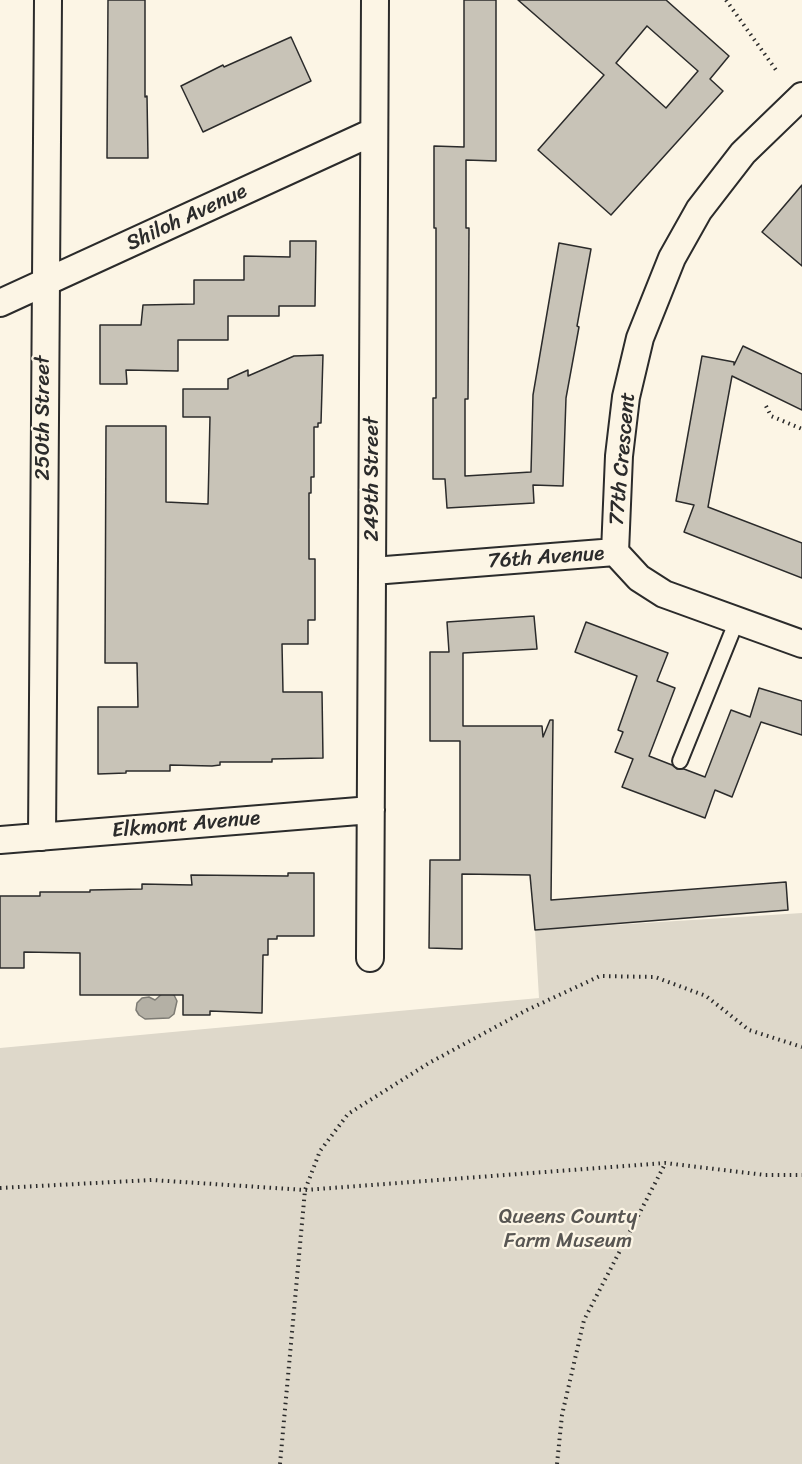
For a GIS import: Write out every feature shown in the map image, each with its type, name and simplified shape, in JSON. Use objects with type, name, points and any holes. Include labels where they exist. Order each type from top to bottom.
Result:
[{"type":"street","name":"250th Street","points":[[42,837],[48,0]]},
{"type":"street","name":"249th Street","points":[[370,958],[375,0]]},
{"type":"street","name":"77th Crescent","points":[[615,552],[619,456],[626,397],[640,338],[672,258],[699,210],[743,153],[802,96]]},
{"type":"street","name":"Shiloh Avenue","points":[[0,303],[373,132]]},
{"type":"street","name":"76th Avenue","points":[[373,571],[615,552],[639,578],[664,594],[802,644]]},
{"type":"street","name":"Elkmont Avenue","points":[[0,840],[371,810]]},
{"type":"lane","points":[[680,761],[737,620]]},
{"type":"path","points":[[726,0],[776,70]]},
{"type":"path","points":[[766,406],[771,416],[802,429]]},
{"type":"path","points":[[280,1464],[304,1190],[320,1151],[348,1114],[429,1063],[527,1010],[600,976],[655,977],[706,996],[749,1030],[802,1047]]},
{"type":"path","points":[[557,1464],[562,1415],[584,1320],[665,1163]]},
{"type":"path","points":[[0,1188],[152,1180],[304,1190],[665,1163],[765,1175],[802,1175]]},
{"type":"green space","name":"Queens County Farm Museum","points":[[802,913],[802,1464],[0,1464],[0,1048],[539,998],[535,930]]},
{"type":"shaded area","points":[[169,992],[177,1001],[174,1014],[169,1018],[145,1019],[139,1015],[136,1010],[137,1003],[142,998],[149,997],[155,1000],[163,993]]},
{"type":"building","points":[[108,0],[145,0],[145,97],[147,96],[148,158],[107,158]]},
{"type":"building","points":[[464,0],[496,0],[496,161],[466,160],[466,228],[469,228],[465,476],[531,472],[533,395],[559,243],[591,249],[566,398],[563,486],[533,485],[534,503],[447,508],[445,479],[433,479],[433,398],[436,398],[434,146],[464,147]]},
{"type":"building","points":[[518,0],[666,0],[729,56],[710,79],[723,91],[611,215],[538,150],[604,75]],"holes":[[[647,26],[698,71],[666,108],[616,63]]]},
{"type":"building","points":[[291,37],[311,81],[203,132],[181,86],[223,65],[224,67]]},
{"type":"building","points":[[802,185],[802,266],[762,232]]},
{"type":"building","points":[[290,241],[316,241],[315,306],[279,306],[279,316],[228,316],[228,340],[178,340],[178,371],[126,370],[127,384],[100,384],[100,325],[141,325],[143,305],[194,304],[194,280],[244,280],[244,256],[290,257]]},
{"type":"building","points":[[743,346],[802,374],[802,410],[732,376],[708,507],[802,543],[802,578],[684,532],[694,505],[676,501],[702,356],[734,362],[734,365]]},
{"type":"building","points":[[323,355],[321,423],[318,423],[318,427],[314,427],[314,477],[311,477],[311,493],[309,493],[309,559],[315,559],[315,620],[308,620],[308,644],[282,644],[283,692],[322,692],[323,758],[272,759],[272,762],[220,762],[220,765],[212,766],[170,765],[170,771],[126,771],[126,773],[98,774],[98,707],[138,707],[137,663],[105,663],[106,426],[166,426],[166,502],[208,504],[210,417],[183,417],[183,389],[228,389],[228,379],[248,370],[248,376],[294,356]]},
{"type":"building","points":[[534,616],[537,649],[463,653],[463,726],[542,726],[543,737],[550,720],[553,720],[551,900],[786,882],[788,910],[535,930],[530,875],[462,874],[462,949],[429,948],[430,860],[460,860],[460,741],[430,741],[430,652],[449,652],[447,622]]},
{"type":"building","points":[[586,622],[668,653],[657,681],[675,688],[649,756],[677,769],[684,769],[705,777],[731,710],[750,717],[759,688],[802,701],[802,735],[761,722],[732,797],[715,790],[705,818],[622,787],[633,759],[615,752],[623,732],[618,730],[637,676],[575,652]]},
{"type":"building","points":[[288,873],[314,873],[314,936],[277,936],[277,939],[268,939],[268,955],[263,955],[262,1013],[210,1011],[210,1015],[183,1015],[183,995],[80,995],[80,953],[24,952],[24,968],[0,968],[0,896],[40,896],[40,892],[142,889],[142,884],[192,885],[191,875],[288,876]]}]
